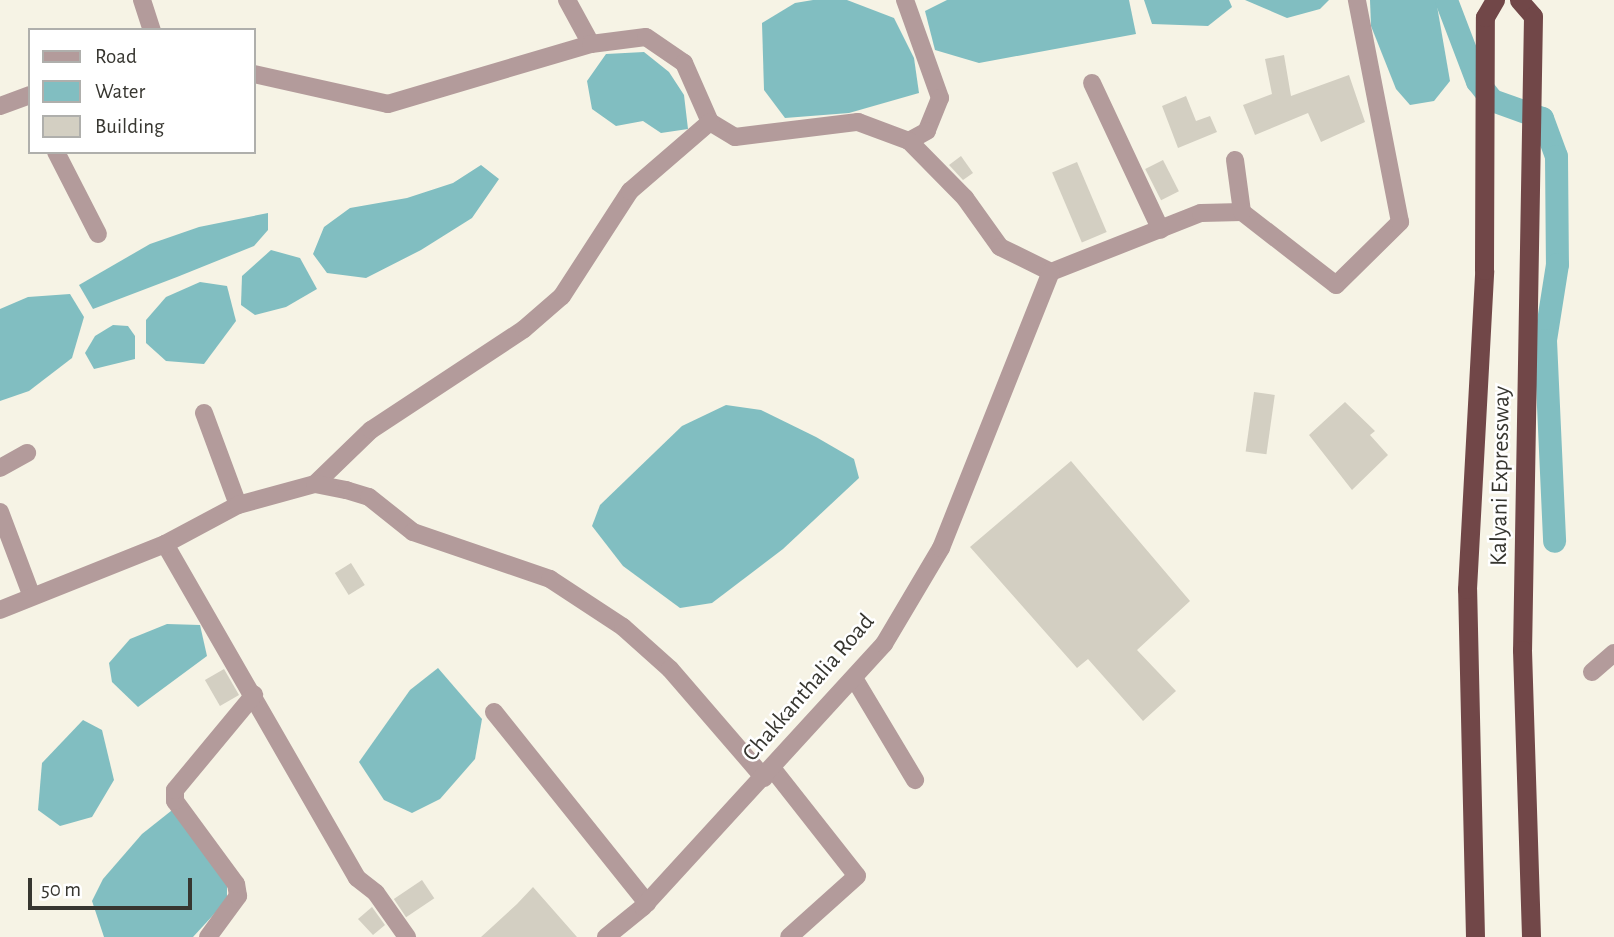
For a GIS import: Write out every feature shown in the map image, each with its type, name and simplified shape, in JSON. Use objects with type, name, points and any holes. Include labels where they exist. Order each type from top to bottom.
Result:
[{"type":"highway","name":"Kalyani Expressway","points":[[1519,0],[1533,16],[1522,663],[1531,937]]},
{"type":"highway","points":[[1475,937],[1467,589],[1485,79],[1490,8]]},
{"type":"street","points":[[142,0],[151,28]]},
{"type":"street","points":[[567,0],[591,44]]},
{"type":"street","points":[[905,0],[940,98],[927,131],[909,141]]},
{"type":"street","points":[[256,75],[333,96],[388,104],[591,44],[646,37],[684,63],[710,122],[735,137],[858,122],[909,141],[965,198],[1000,247],[1051,272],[1201,213],[1242,212],[1336,285],[1401,222],[1357,0]]},
{"type":"street","points":[[1092,83],[1161,230]]},
{"type":"street","points":[[0,106],[28,98]]},
{"type":"street","points":[[316,484],[371,430],[524,329],[562,296],[630,191],[710,122]]},
{"type":"street","points":[[57,154],[98,234]]},
{"type":"street","points":[[1235,160],[1242,212]]},
{"type":"street","name":"Chakkanthalia Road","points":[[606,937],[646,903],[884,644],[941,548],[1051,272]]},
{"type":"street","points":[[204,413],[238,505]]},
{"type":"street","points":[[0,468],[27,453]]},
{"type":"street","points":[[0,610],[31,594],[165,544],[238,505],[316,484],[369,497],[413,531],[550,579],[613,621],[670,669],[768,773],[857,876],[789,937]]},
{"type":"street","points":[[0,512],[31,594]]},
{"type":"street","points":[[165,544],[357,878],[376,893],[407,937]]},
{"type":"street","points":[[1592,672],[1614,653]]},
{"type":"street","points":[[854,678],[915,780]]},
{"type":"street","points":[[208,937],[238,896],[236,884],[174,801],[175,790],[254,695]]},
{"type":"street","points":[[494,712],[646,903]]},
{"type":"water","points":[[847,0],[894,18],[914,58],[919,93],[849,113],[785,118],[764,90],[762,23],[795,3]]},
{"type":"water","points":[[947,0],[1129,0],[1136,34],[979,63],[935,50],[925,11]]},
{"type":"water","points":[[1144,0],[1229,0],[1232,7],[1208,26],[1152,24]]},
{"type":"water","points":[[1245,0],[1329,0],[1320,9],[1287,18]]},
{"type":"water","points":[[1370,0],[1436,0],[1450,81],[1434,101],[1410,105],[1396,89],[1371,26]]},
{"type":"water","points":[[644,52],[669,72],[684,95],[688,129],[661,133],[643,121],[616,126],[592,109],[587,81],[606,54]]},
{"type":"water","points":[[481,165],[499,179],[472,218],[421,250],[366,278],[327,273],[313,254],[324,227],[350,208],[407,198],[453,183]]},
{"type":"water","points":[[268,213],[268,230],[254,246],[93,309],[79,285],[150,244],[199,227]]},
{"type":"water","points":[[271,250],[300,258],[317,289],[286,307],[255,315],[241,305],[242,276]]},
{"type":"water","points":[[200,282],[227,286],[236,321],[204,364],[166,361],[146,343],[146,320],[166,297]]},
{"type":"water","points":[[70,294],[84,317],[72,358],[29,391],[0,401],[0,309],[28,297]]},
{"type":"water","points":[[113,325],[128,326],[135,336],[135,359],[94,369],[85,353],[95,336]]},
{"type":"water","points":[[726,405],[761,410],[816,437],[854,459],[859,478],[783,549],[712,603],[680,608],[623,566],[592,526],[600,505],[682,426]]},
{"type":"water","points":[[167,624],[200,625],[207,656],[138,707],[112,682],[109,663],[130,639]]},
{"type":"water","points":[[438,668],[482,719],[475,759],[440,799],[412,813],[384,800],[359,762],[410,690]]},
{"type":"water","points":[[83,720],[102,730],[114,780],[92,817],[60,826],[38,810],[42,763]]},
{"type":"water","points":[[176,807],[227,877],[227,900],[193,937],[104,937],[92,901],[103,879],[142,834]]},
{"type":"building","points":[[1284,55],[1291,96],[1349,75],[1365,122],[1321,142],[1308,113],[1255,135],[1243,105],[1272,94],[1265,59]]},
{"type":"building","points":[[1186,96],[1196,121],[1210,116],[1217,132],[1178,148],[1162,106]]},
{"type":"building","points":[[961,156],[973,173],[963,180],[949,165]]},
{"type":"building","points":[[1163,160],[1179,191],[1161,200],[1145,169]]},
{"type":"building","points":[[1077,162],[1107,232],[1082,243],[1052,173]]},
{"type":"building","points":[[1254,392],[1275,395],[1266,454],[1246,451]]},
{"type":"building","points":[[1345,402],[1375,431],[1370,435],[1388,455],[1352,490],[1309,435]]},
{"type":"building","points":[[1071,461],[1190,601],[1137,650],[1176,691],[1143,721],[1088,659],[1077,668],[970,547]]},
{"type":"building","points":[[351,563],[365,585],[349,595],[335,573]]},
{"type":"building","points":[[224,669],[239,695],[220,706],[205,680]]},
{"type":"building","points":[[422,880],[434,898],[406,917],[394,899]]},
{"type":"building","points":[[533,887],[577,937],[481,937],[517,904]]},
{"type":"building","points":[[372,907],[385,925],[373,935],[358,919]]},
{"type":"waterway","points":[[1446,0],[1477,81],[1492,100],[1542,118],[1556,156],[1557,264],[1545,340],[1554,541]]}]
